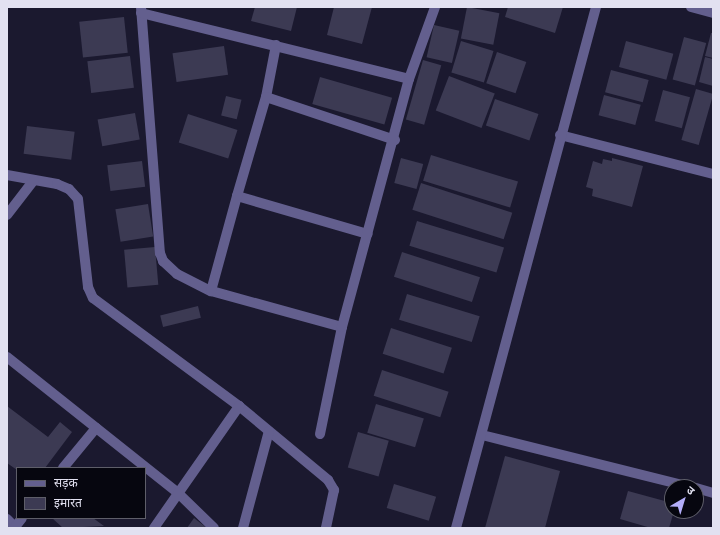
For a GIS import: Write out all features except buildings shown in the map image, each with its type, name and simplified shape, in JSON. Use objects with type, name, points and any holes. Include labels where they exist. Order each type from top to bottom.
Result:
[{"type":"street","points":[[320,434],[342,327],[395,140],[409,79],[435,7]]},
{"type":"street","points":[[456,528],[482,435],[560,135],[596,7]]},
{"type":"street","points":[[691,7],[713,13]]},
{"type":"street","points":[[342,327],[211,291],[177,274],[163,261],[160,253],[141,10],[409,79]]},
{"type":"street","points":[[211,291],[236,196],[266,97],[276,45]]},
{"type":"street","points":[[266,97],[395,140]]},
{"type":"street","points":[[560,135],[713,174]]},
{"type":"street","points":[[7,175],[56,184],[70,190],[78,199],[88,287],[93,298],[239,406],[328,480],[334,490],[326,528]]},
{"type":"street","points":[[7,215],[34,180]]},
{"type":"street","points":[[236,196],[368,234]]},
{"type":"street","points":[[7,357],[145,467]]},
{"type":"street","points":[[154,528],[239,406]]},
{"type":"street","points":[[64,467],[96,428]]},
{"type":"street","points":[[243,528],[269,431]]},
{"type":"street","points":[[482,435],[664,480]]},
{"type":"street","points":[[146,468],[178,493],[214,528]]},
{"type":"street","points":[[7,519],[15,528],[21,519]]}]
